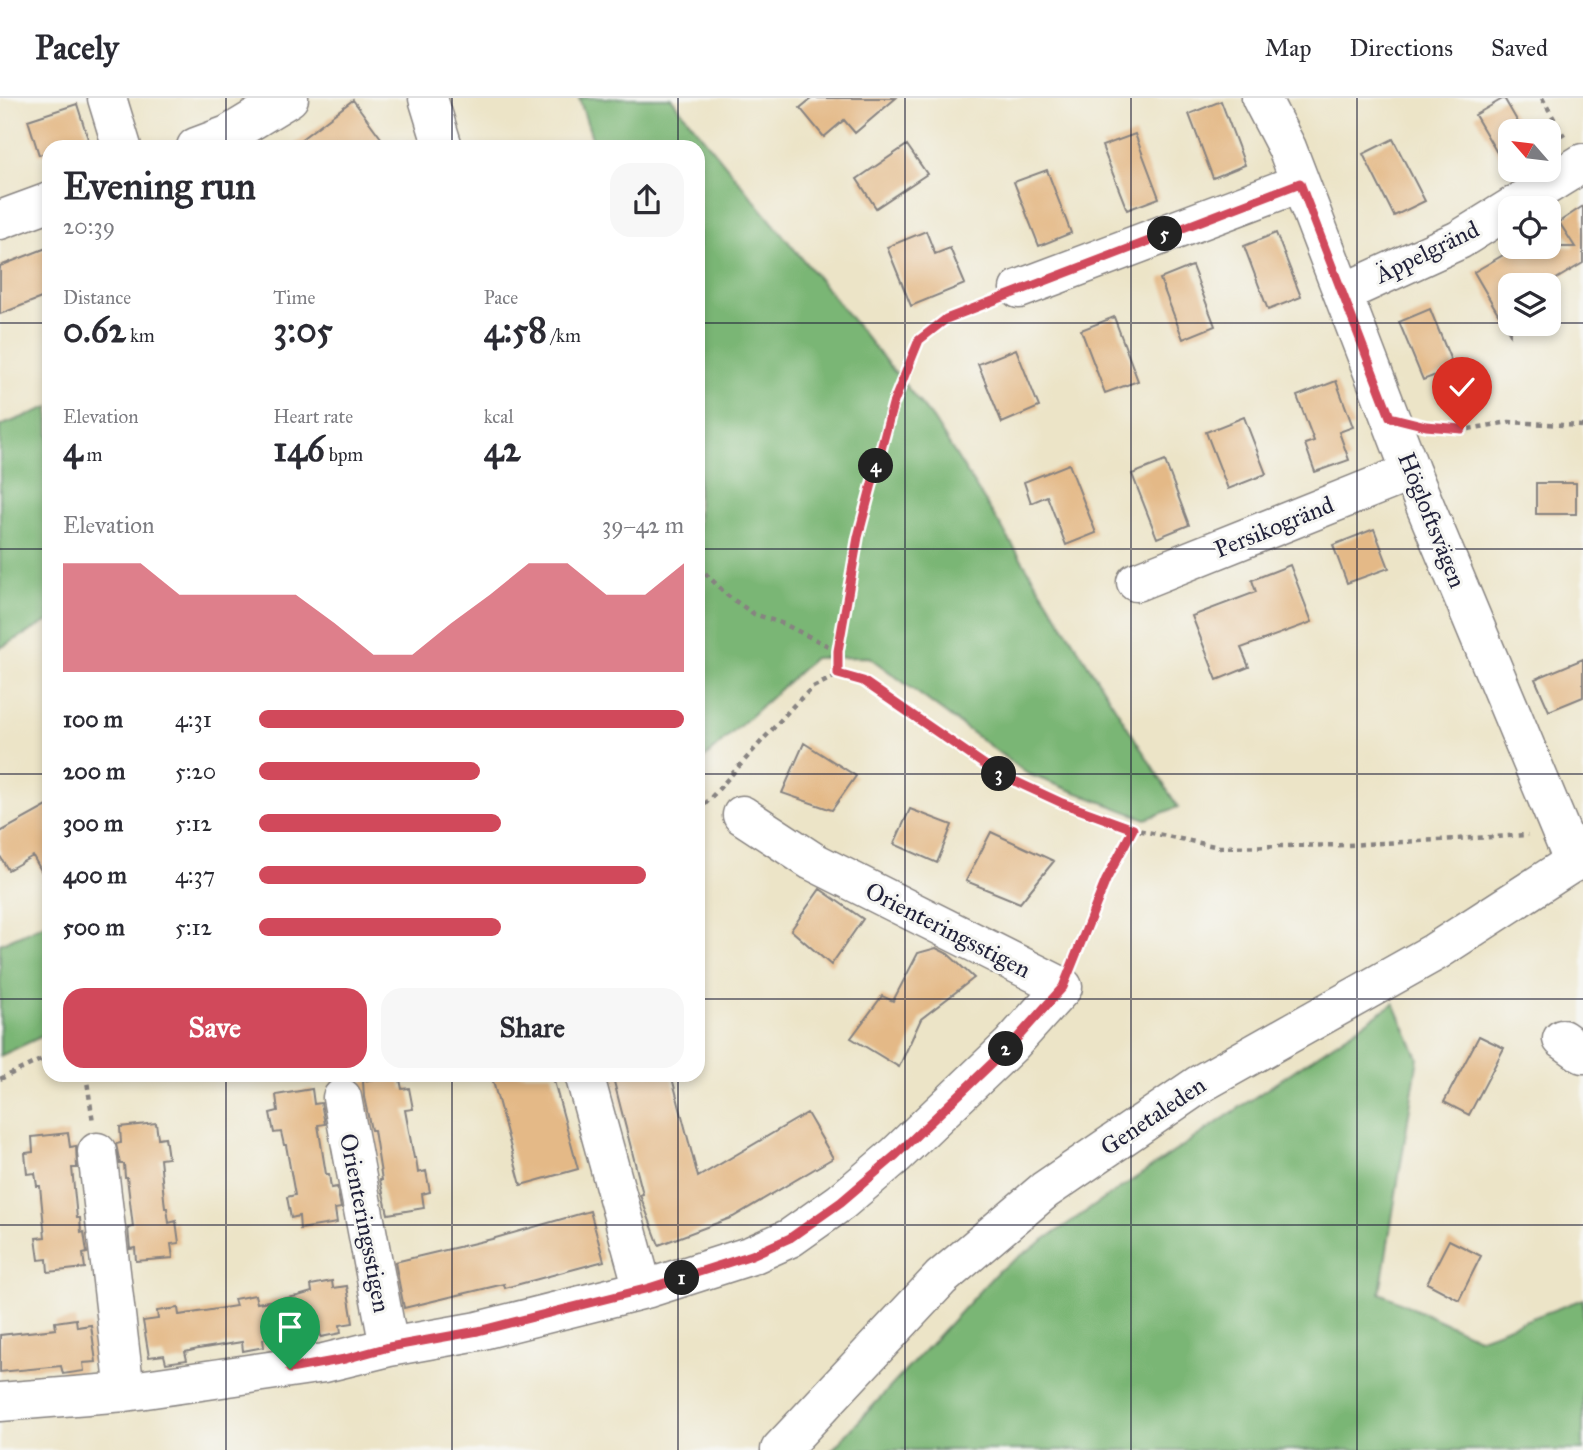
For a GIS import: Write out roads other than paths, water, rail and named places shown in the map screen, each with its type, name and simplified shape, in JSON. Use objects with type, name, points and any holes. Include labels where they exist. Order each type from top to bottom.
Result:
[{"type":"street","points":[[107,98],[120,140]]},
{"type":"street","points":[[215,140],[228,135],[289,98]]},
{"type":"street","points":[[428,98],[441,140]]},
{"type":"street","name":"Högloftsvägen","points":[[1261,98],[1287,148],[1412,472],[1556,820],[1578,860]]},
{"type":"street","name":"Äppelgränd","points":[[1343,293],[1459,240],[1582,163]]},
{"type":"street","points":[[1019,289],[1300,183]]},
{"type":"street","points":[[0,220],[42,205]]},
{"type":"street","name":"Persikogränd","points":[[1136,582],[1412,472]]},
{"type":"street","name":"Orienteringsstigen","points":[[0,1402],[125,1392],[301,1367],[478,1331],[643,1289],[765,1249],[790,1238],[841,1202],[896,1155],[1011,1045],[1063,987],[812,861],[742,815]]},
{"type":"street","name":"Genetaleden","points":[[780,1450],[941,1278],[1045,1190],[1200,1084],[1435,952],[1578,860]]},
{"type":"street","points":[[586,1082],[643,1289]]},
{"type":"street","name":"Orienteringsstigen","points":[[342,1098],[389,1347]]},
{"type":"street","points":[[97,1152],[125,1392]]}]
